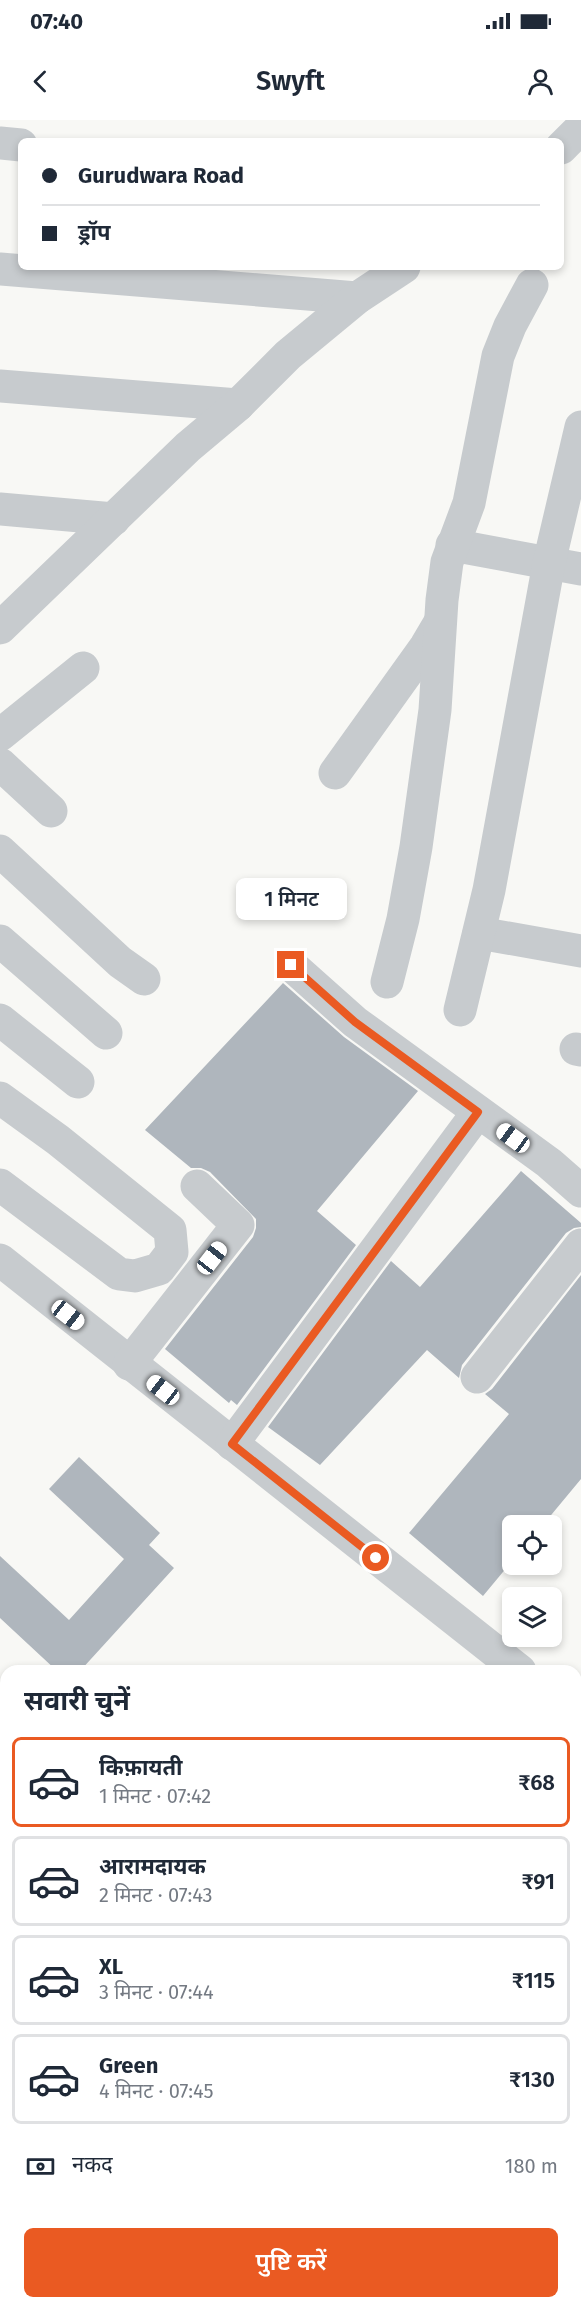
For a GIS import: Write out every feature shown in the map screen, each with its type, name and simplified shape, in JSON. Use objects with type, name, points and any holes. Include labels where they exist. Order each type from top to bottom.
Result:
[{"type":"street","points":[[564,145],[581,128]]},
{"type":"street","points":[[0,143],[18,144]]},
{"type":"street","points":[[0,269],[357,298]]},
{"type":"street","points":[[2,624],[188,447],[238,405],[288,355],[357,298],[399,270]]},
{"type":"street","points":[[387,982],[403,919],[416,848],[435,710],[447,562],[469,503],[498,356],[510,326],[532,285]]},
{"type":"street","points":[[0,386],[238,405]]},
{"type":"street","points":[[460,1010],[479,933],[549,563],[581,427]]},
{"type":"street","points":[[0,509],[114,519]]},
{"type":"street","points":[[452,545],[581,569]]},
{"type":"street","points":[[335,772],[426,646],[441,620]]},
{"type":"street","points":[[0,735],[83,668]]},
{"type":"street","points":[[0,764],[51,812]]},
{"type":"street","points":[[0,852],[120,962],[144,979]]},
{"type":"street","points":[[479,933],[581,951]]},
{"type":"street","points":[[0,941],[106,1034]]},
{"type":"street","points":[[291,965],[355,1022],[549,1163],[581,1191]]},
{"type":"street","points":[[0,1020],[78,1082]]},
{"type":"street","points":[[0,1098],[58,1140],[170,1230],[172,1252],[159,1269],[135,1276],[119,1274],[0,1185]]},
{"type":"street","points":[[232,1444],[478,1112]]},
{"type":"street","points":[[129,1364],[238,1225],[196,1186]]},
{"type":"street","points":[[477,1377],[581,1245]]},
{"type":"street","points":[[0,1260],[512,1665]]},
{"type":"building","points":[[283,983],[344,1037],[418,1091],[317,1211],[356,1245],[237,1405],[231,1400],[229,1403],[165,1349],[253,1237],[256,1219],[210,1172],[201,1168],[191,1168],[145,1130]]},
{"type":"building","points":[[521,1171],[581,1223],[581,1227],[566,1233],[462,1365],[459,1378],[427,1350],[320,1465],[268,1427],[391,1261],[420,1287]]},
{"type":"building","points":[[581,1275],[581,1479],[551,1515],[502,1515],[502,1573],[483,1596],[409,1533],[509,1414],[485,1394],[492,1389]]},
{"type":"building","points":[[79,1457],[160,1533],[149,1545],[174,1568],[85,1665],[51,1665],[0,1618],[0,1556],[69,1620],[124,1559],[49,1489]]},
{"type":"route","points":[[291,965],[355,1022],[478,1112],[232,1444],[376,1558]]}]
